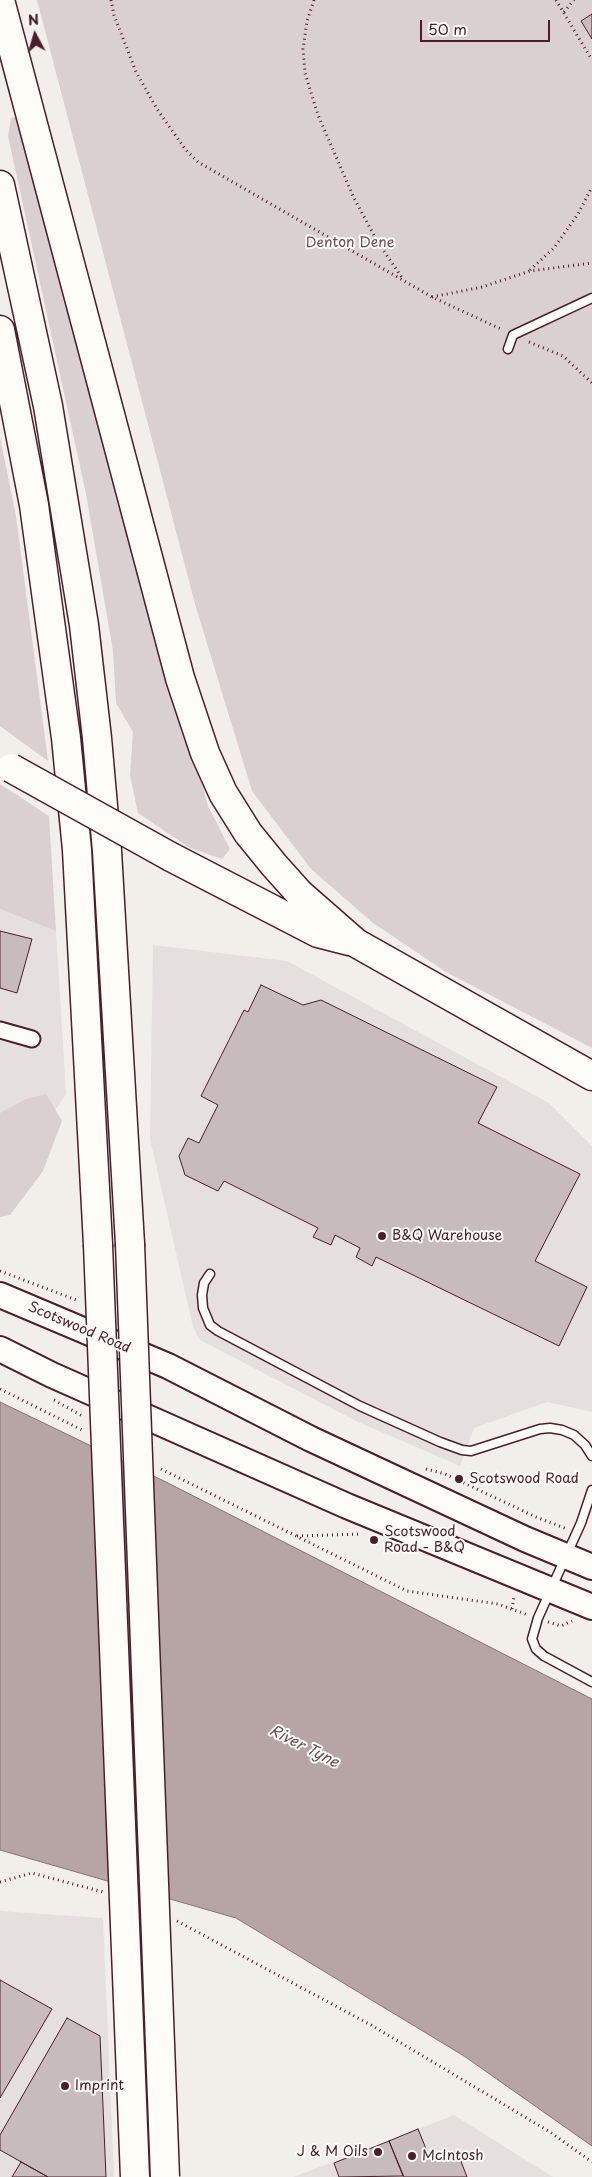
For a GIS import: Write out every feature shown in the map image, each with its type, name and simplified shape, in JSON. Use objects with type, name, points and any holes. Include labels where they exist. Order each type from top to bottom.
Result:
[{"type":"highway","points":[[0,0],[177,668],[205,753],[223,793],[248,833],[300,894],[356,943],[592,1076]]},
{"type":"highway","points":[[0,185],[48,406],[84,625],[98,738],[108,851],[130,1244],[165,2177]]},
{"type":"highway","points":[[0,330],[34,506],[66,738],[77,850],[98,1245],[135,2177]]},
{"type":"highway","points":[[5,765],[171,857],[318,933],[356,943]]},
{"type":"main road","name":"Scotswood Road","points":[[0,1295],[168,1366],[312,1439],[592,1567]]},
{"type":"main road","points":[[0,1349],[52,1376],[347,1506],[592,1607]]},
{"type":"street","points":[[0,1030],[32,1039]]},
{"type":"lane","points":[[508,349],[514,335],[592,298]]},
{"type":"lane","points":[[210,1274],[204,1283],[202,1295],[203,1308],[210,1325],[360,1406],[462,1450],[471,1451],[540,1429],[550,1428],[562,1430],[574,1436],[585,1445],[592,1456]]},
{"type":"lane","points":[[592,1490],[588,1516],[566,1556],[534,1628],[533,1644],[544,1656],[592,1682]]},
{"type":"path","points":[[111,0],[114,15],[136,72],[157,109],[185,149],[198,162],[432,297],[563,356],[592,383]]},
{"type":"path","points":[[314,0],[307,21],[302,49],[306,73],[318,115],[353,196],[377,241],[405,282]]},
{"type":"path","points":[[556,0],[592,60]]},
{"type":"path","points":[[564,12],[574,0]]},
{"type":"path","points":[[530,271],[554,248],[578,214],[592,187]]},
{"type":"path","points":[[432,297],[482,286],[530,271],[592,263]]},
{"type":"path","points":[[0,1389],[86,1432]]},
{"type":"path","points":[[157,1467],[407,1591],[498,1604],[512,1609]]},
{"type":"path","points":[[0,1882],[32,1874],[111,1895]]},
{"type":"path","points":[[176,1920],[371,2025],[550,2132],[592,2162]]},
{"type":"shaded area","points":[[0,909],[56,931],[66,1094],[49,1120],[0,1125]]},
{"type":"shaded area","name":"B&Q Warehouse","points":[[153,945],[287,961],[549,1103],[592,1146],[592,1412],[547,1402],[474,1428],[460,1466],[356,1421],[200,1340],[193,1327],[150,1139]]},
{"type":"shaded area","points":[[0,1911],[103,1918],[114,2177],[0,2177]]},
{"type":"shaded area","points":[[454,2115],[553,2177],[293,2177],[389,2141]]},
{"type":"green space","name":"Denton Dene","points":[[37,0],[592,0],[592,1048],[446,972],[373,923],[311,869],[252,791],[195,604]]},
{"type":"green space","points":[[24,115],[208,806],[230,849],[222,859],[190,848],[138,813],[130,775],[133,732],[116,703],[113,651],[86,494],[8,136],[11,118]]},
{"type":"green space","points":[[0,437],[16,516],[48,761],[0,726]]},
{"type":"green space","points":[[0,784],[49,816],[56,931],[0,909]]},
{"type":"green space","points":[[46,1094],[62,1121],[43,1171],[10,1215],[0,1217],[0,1113],[26,1099]]},
{"type":"water","name":"River Tyne","points":[[0,1402],[166,1482],[592,1699],[592,2146],[464,2056],[236,1918],[0,1850]]},
{"type":"building","points":[[592,14],[592,39],[581,21]]},
{"type":"building","points":[[0,931],[32,939],[17,993],[0,988]]},
{"type":"building","points":[[261,985],[303,1005],[321,1000],[497,1087],[478,1123],[580,1174],[535,1261],[587,1287],[559,1346],[376,1257],[372,1266],[356,1257],[360,1248],[335,1235],[331,1245],[313,1237],[318,1228],[224,1181],[218,1191],[185,1175],[179,1156],[188,1138],[199,1143],[218,1105],[201,1096],[244,1010],[248,1012]]},
{"type":"building","points":[[0,1980],[52,2009],[0,2098]]},
{"type":"building","name":"Imprint","points":[[67,2018],[100,2036],[106,2177],[48,2177],[0,2150],[0,2135]]},
{"type":"building","name":"McIntosh","points":[[418,2129],[431,2161],[457,2151],[467,2177],[404,2177],[389,2141]]},
{"type":"building","name":"J & M Oils","points":[[389,2141],[403,2176],[339,2177],[334,2163]]},
{"type":"building","points":[[21,2162],[48,2177],[12,2177]]},
{"type":"place","name":"B&Q Warehouse","points":[[382,1236]]},
{"type":"place","name":"Scotswood Road","points":[[459,1479]]},
{"type":"place","name":"Scotswood Road - B&Q","points":[[374,1540]]},
{"type":"place","name":"Imprint","points":[[65,2086]]},
{"type":"place","name":"J & M Oils","points":[[378,2152]]},
{"type":"place","name":"McIntosh","points":[[412,2156]]}]
